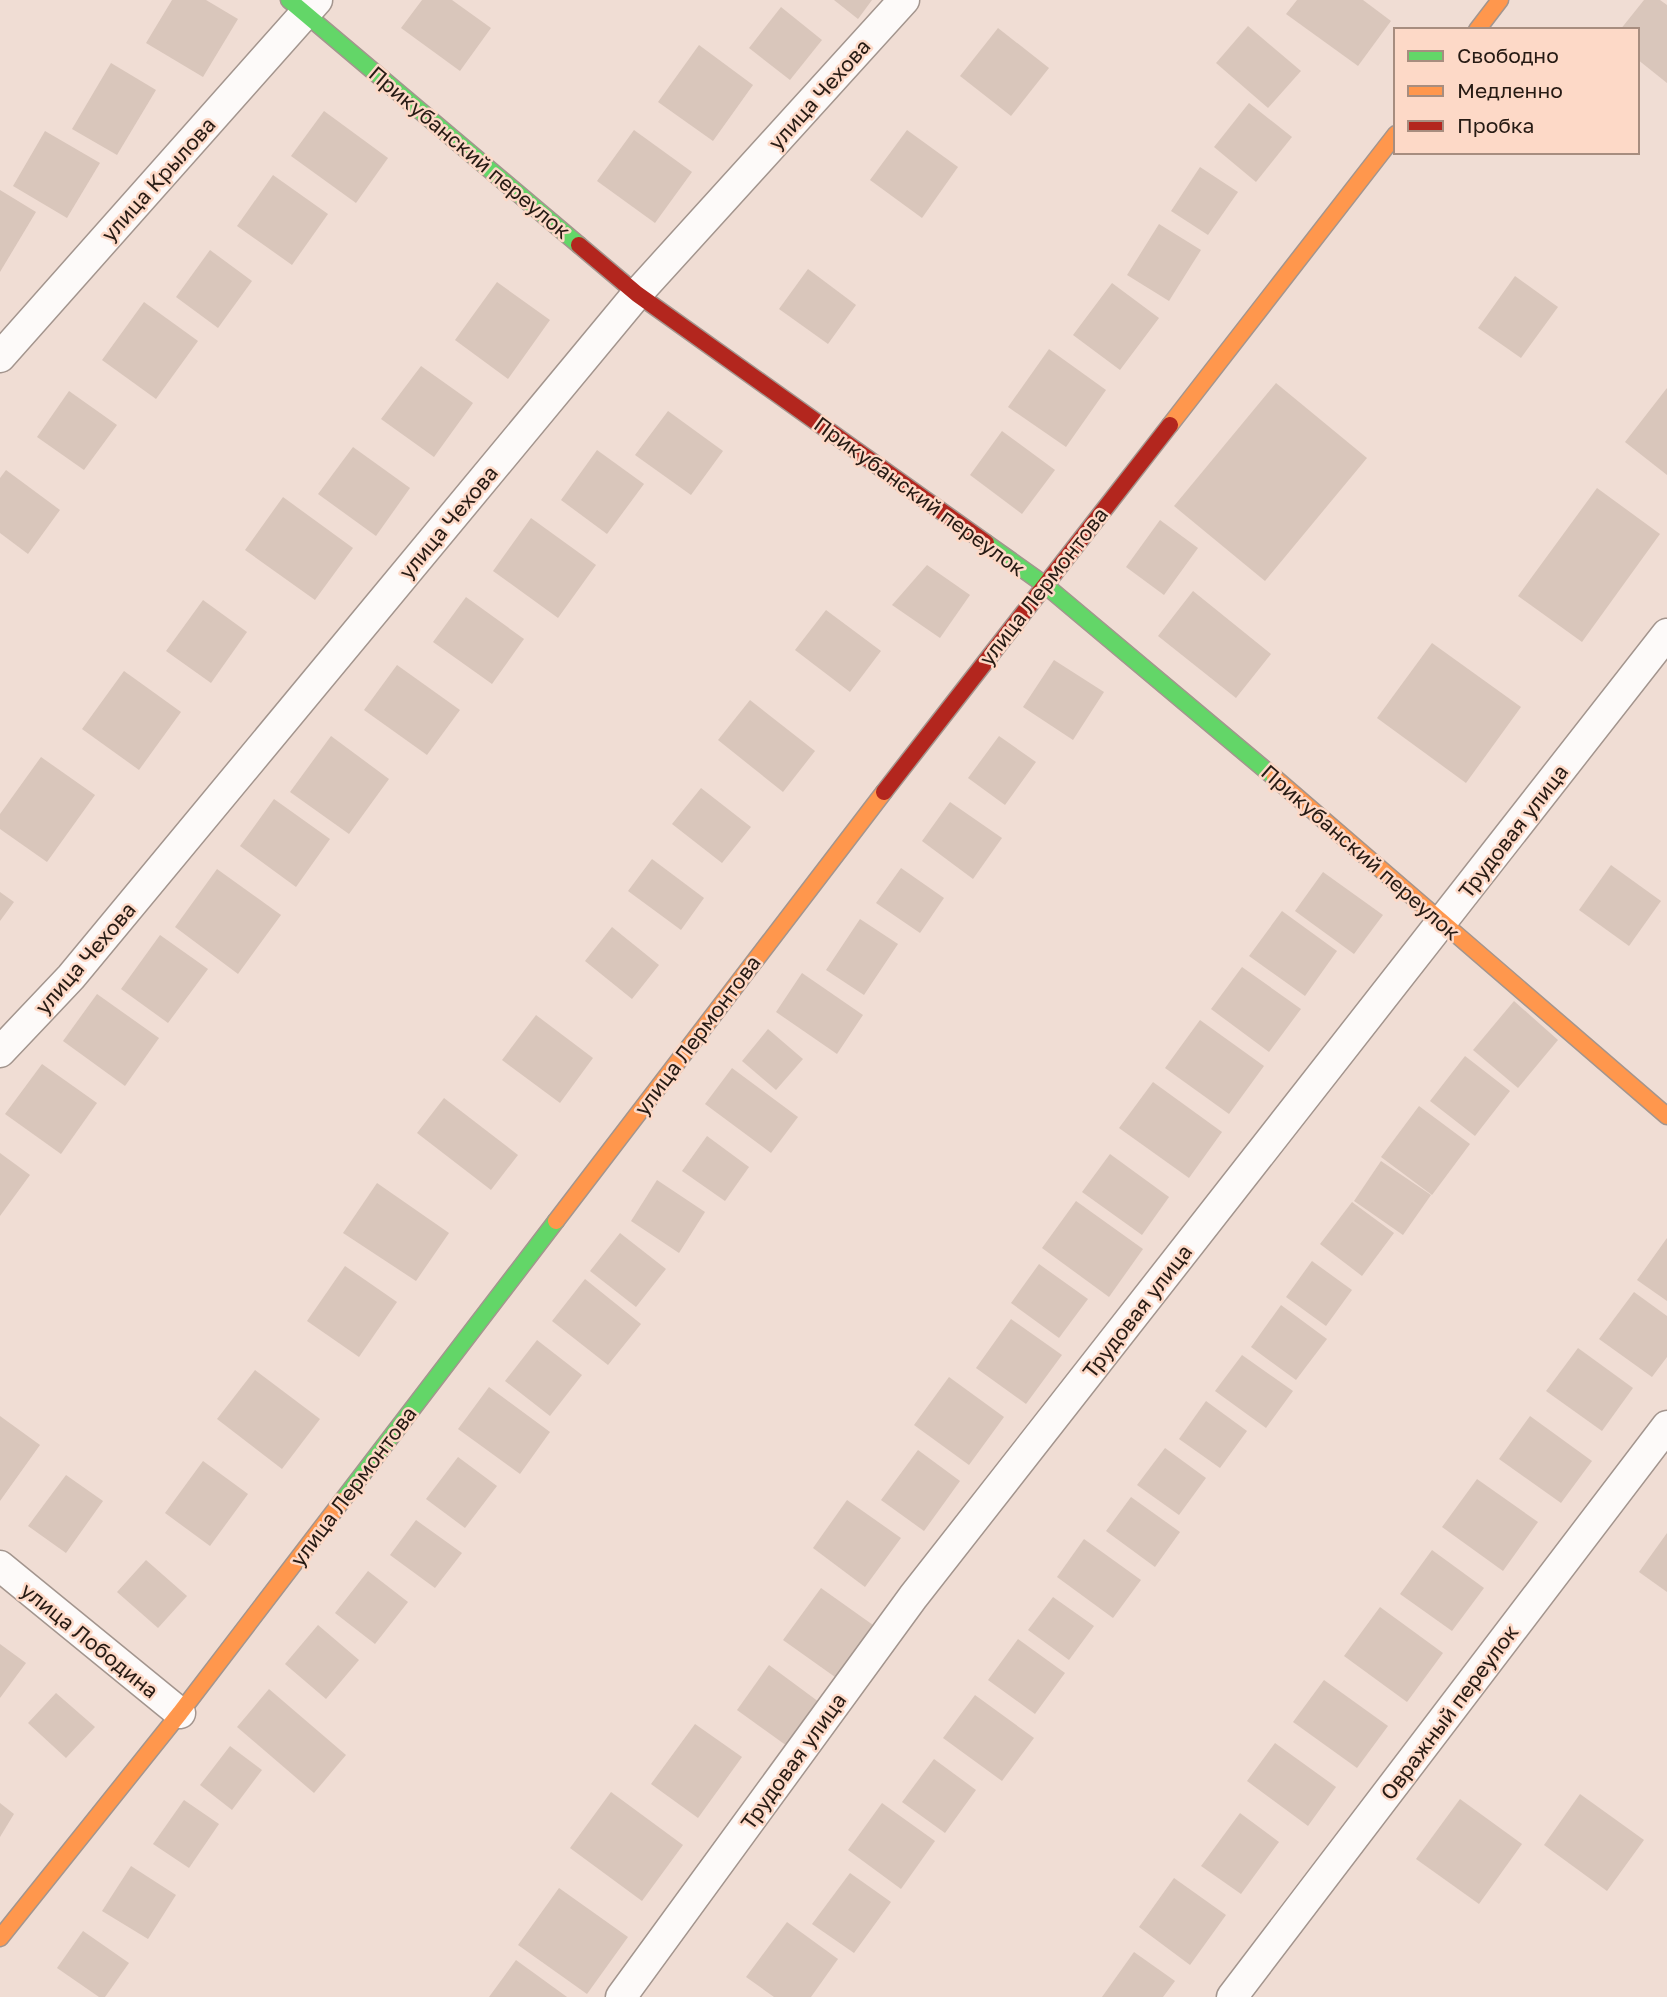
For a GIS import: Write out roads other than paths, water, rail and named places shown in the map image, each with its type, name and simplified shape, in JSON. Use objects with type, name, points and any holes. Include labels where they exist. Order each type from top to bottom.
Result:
[{"type":"street","name":"улица Чехова","points":[[0,1052],[71,977],[637,293],[904,0]]},
{"type":"street","points":[[1479,28],[1500,0]]},
{"type":"street","name":"Прикубанский переулок","points":[[304,4],[637,293],[1045,585],[1308,806],[1667,1116]]},
{"type":"street","name":"улица Крылова","points":[[0,357],[304,4]]},
{"type":"street","name":"улица Лермонтова","points":[[0,1938],[180,1713],[864,817],[1394,137]]},
{"type":"street","name":"Трудовая улица","points":[[621,1997],[922,1586],[1667,634]]},
{"type":"street","name":"Овражный переулок","points":[[1232,1997],[1667,1426]]},
{"type":"street","name":"улица Лободина","points":[[0,1566],[180,1713]]}]
